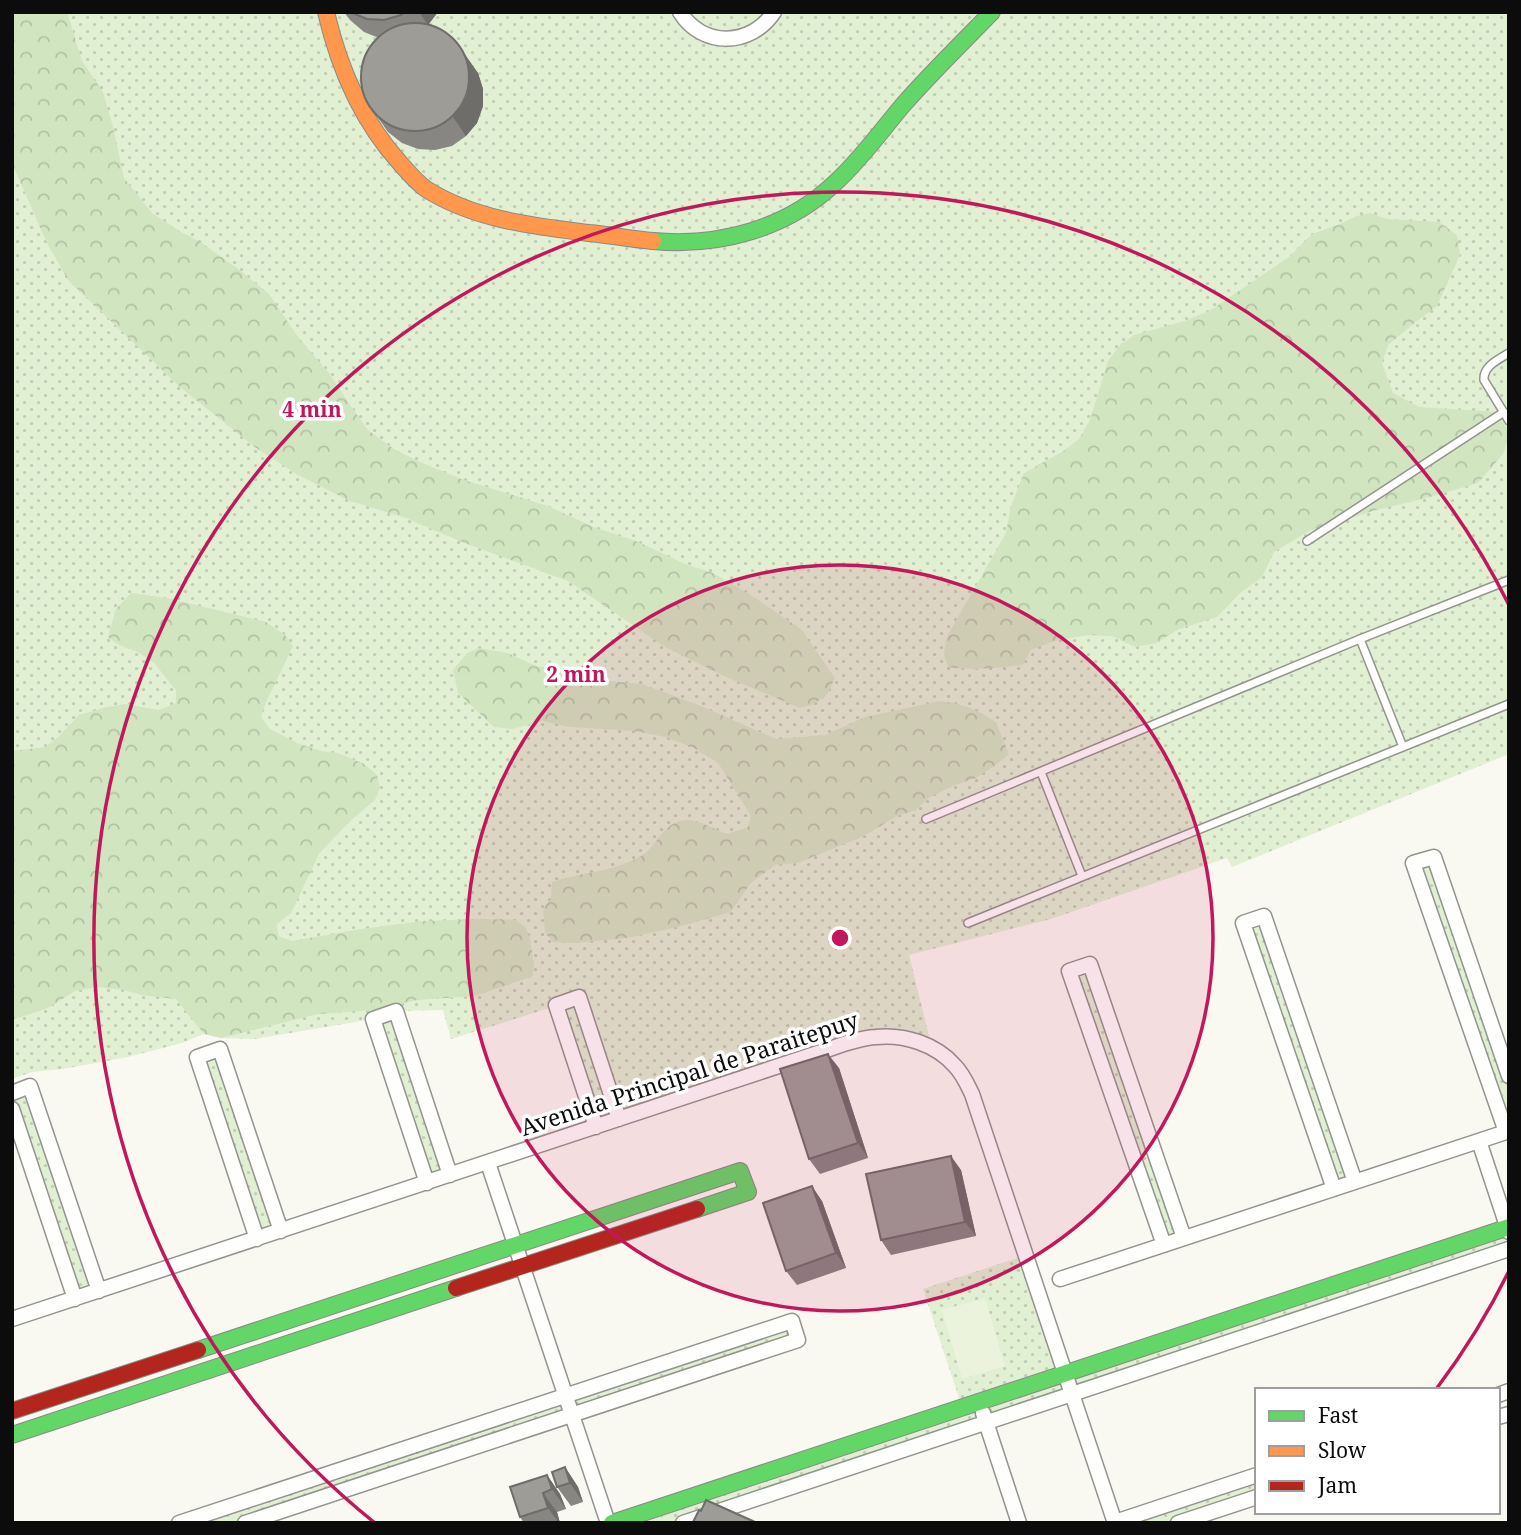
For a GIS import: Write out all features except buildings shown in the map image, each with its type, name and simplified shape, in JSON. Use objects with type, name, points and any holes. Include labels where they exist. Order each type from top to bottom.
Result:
[{"type":"street","points":[[326,12],[336,51],[359,107],[394,158],[425,188],[473,211],[513,221],[664,242],[727,237],[769,225],[804,208],[824,194],[855,164],[917,89],[992,12]]},
{"type":"street","points":[[680,12],[689,24],[701,32],[712,37],[726,38],[752,33],[774,12]]},
{"type":"street","points":[[1060,1279],[1507,1132],[1413,863],[1434,857],[1509,1076]]},
{"type":"street","points":[[1334,1189],[1243,923],[1264,916],[1355,1182]]},
{"type":"street","points":[[1164,1245],[1069,971],[1090,964],[1184,1238]]},
{"type":"street","points":[[596,1126],[556,1005],[579,997],[619,1119]]},
{"type":"street","points":[[426,1183],[373,1019],[396,1011],[450,1175]]},
{"type":"street","name":"Avenida Principal de Paraitepuy","points":[[12,1319],[859,1040],[889,1036],[912,1040],[932,1048],[955,1066],[972,1094],[1115,1522]]},
{"type":"street","points":[[257,1239],[197,1057],[220,1049],[281,1231]]},
{"type":"street","points":[[12,1093],[30,1086],[99,1291]]},
{"type":"street","points":[[12,1108],[75,1299]]},
{"type":"street","points":[[488,1163],[610,1523],[1508,1228],[1479,1141]]},
{"type":"street","points":[[12,1411],[740,1171],[748,1192],[12,1435]]},
{"type":"street","points":[[683,1523],[1509,1249]]},
{"type":"street","points":[[1288,1300],[1295,1320]]},
{"type":"street","points":[[179,1523],[792,1321],[798,1340],[245,1523]]},
{"type":"street","points":[[126,1374],[134,1395]]},
{"type":"street","points":[[979,1402],[1019,1523]]},
{"type":"street","points":[[834,1450],[842,1470]]},
{"type":"street","points":[[1115,1522],[1255,1476]]},
{"type":"street","points":[[1178,1523],[1255,1498]]},
{"type":"lane","points":[[1509,353],[1490,365],[1484,375],[1484,380],[1509,421]]},
{"type":"lane","points":[[1307,541],[1504,412]]},
{"type":"lane","points":[[926,819],[1509,580]]},
{"type":"lane","points":[[1360,639],[1402,747]]},
{"type":"lane","points":[[968,923],[1509,704]]},
{"type":"lane","points":[[1041,772],[1082,876]]},
{"type":"green space","points":[[12,12],[1509,12],[1509,754],[1232,867],[1227,858],[1051,919],[909,955],[932,1048],[889,1036],[596,1127],[556,1006],[451,1039],[443,1010],[396,1011],[450,1175],[427,1183],[373,1019],[255,1039],[221,1038],[204,1034],[182,1043],[128,1057],[32,1072],[12,1079]]},
{"type":"green space","points":[[12,12],[67,12],[82,61],[103,92],[124,178],[152,213],[199,241],[269,294],[368,430],[394,449],[461,479],[548,506],[593,527],[636,541],[685,564],[713,573],[802,630],[835,678],[827,695],[812,705],[800,708],[726,677],[665,647],[568,581],[406,518],[350,501],[298,475],[256,448],[180,387],[68,280],[46,241],[12,163]]},
{"type":"green space","points":[[1370,213],[1387,219],[1439,222],[1457,235],[1460,255],[1437,306],[1388,345],[1382,363],[1393,393],[1419,407],[1499,412],[1509,436],[1503,454],[1478,483],[1309,531],[1274,552],[1262,577],[1240,593],[1217,617],[1179,629],[1156,643],[1135,647],[1112,636],[1088,635],[1054,641],[1031,650],[1023,665],[976,669],[948,667],[944,655],[946,638],[1006,533],[1011,506],[1024,473],[1062,452],[1079,439],[1090,420],[1108,361],[1120,345],[1134,335],[1185,321],[1211,310],[1289,257],[1312,234]]},
{"type":"green space","points":[[131,593],[167,598],[266,622],[285,635],[293,646],[261,717],[270,729],[297,743],[338,753],[364,764],[377,775],[380,788],[375,800],[348,823],[319,854],[291,913],[277,924],[278,936],[292,941],[423,921],[516,920],[526,928],[530,939],[533,976],[475,996],[417,1000],[374,1010],[318,1014],[221,1038],[204,1034],[176,999],[98,987],[75,991],[48,1008],[12,1020],[12,751],[45,747],[79,715],[126,704],[159,710],[176,703],[176,690],[154,663],[108,637],[116,609]]},
{"type":"green space","points":[[479,648],[508,653],[536,666],[586,679],[642,684],[704,707],[776,739],[825,735],[865,717],[939,701],[954,703],[968,707],[996,722],[1009,754],[976,778],[930,797],[916,810],[897,816],[864,836],[798,863],[775,865],[750,884],[731,912],[627,938],[575,943],[553,942],[545,933],[543,908],[551,899],[552,882],[631,861],[647,852],[671,825],[678,822],[696,821],[727,834],[748,827],[751,816],[718,763],[692,747],[665,737],[635,731],[570,727],[542,721],[512,729],[494,727],[458,693],[453,670],[467,653]]},
{"type":"green space","points":[[1434,857],[1509,1076],[1509,1131],[1413,863]]},
{"type":"green space","points":[[1264,916],[1355,1182],[1334,1189],[1243,923]]},
{"type":"green space","points":[[1090,964],[1184,1238],[1164,1245],[1069,971]]},
{"type":"green space","points":[[220,1049],[281,1231],[257,1239],[197,1057]]},
{"type":"green space","points":[[30,1086],[99,1291],[75,1299],[12,1109],[12,1093]]},
{"type":"green space","points":[[1509,1227],[1509,1249],[683,1523],[612,1523],[962,1407],[923,1289],[1026,1255],[1065,1372]]},
{"type":"green space","points":[[985,1298],[1005,1366],[962,1379],[942,1310]]},
{"type":"green space","points":[[792,1321],[798,1340],[245,1523],[179,1523]]},
{"type":"green space","points":[[1255,1476],[1255,1498],[1178,1523],[1115,1523]]},
{"type":"traffic: fast","points":[[653,241],[703,241],[751,231],[774,223],[817,198],[854,164],[914,93],[992,12]]},
{"type":"traffic: fast","points":[[198,1350],[740,1171],[748,1192],[697,1209]]},
{"type":"traffic: fast","points":[[612,1523],[1509,1227]]},
{"type":"traffic: fast","points":[[12,1435],[456,1288]]},
{"type":"traffic: slow","points":[[326,12],[345,73],[363,111],[386,146],[426,189],[464,208],[505,220],[653,241]]},
{"type":"traffic: jam","points":[[456,1288],[697,1209]]},
{"type":"traffic: jam","points":[[12,1411],[198,1350]]}]
